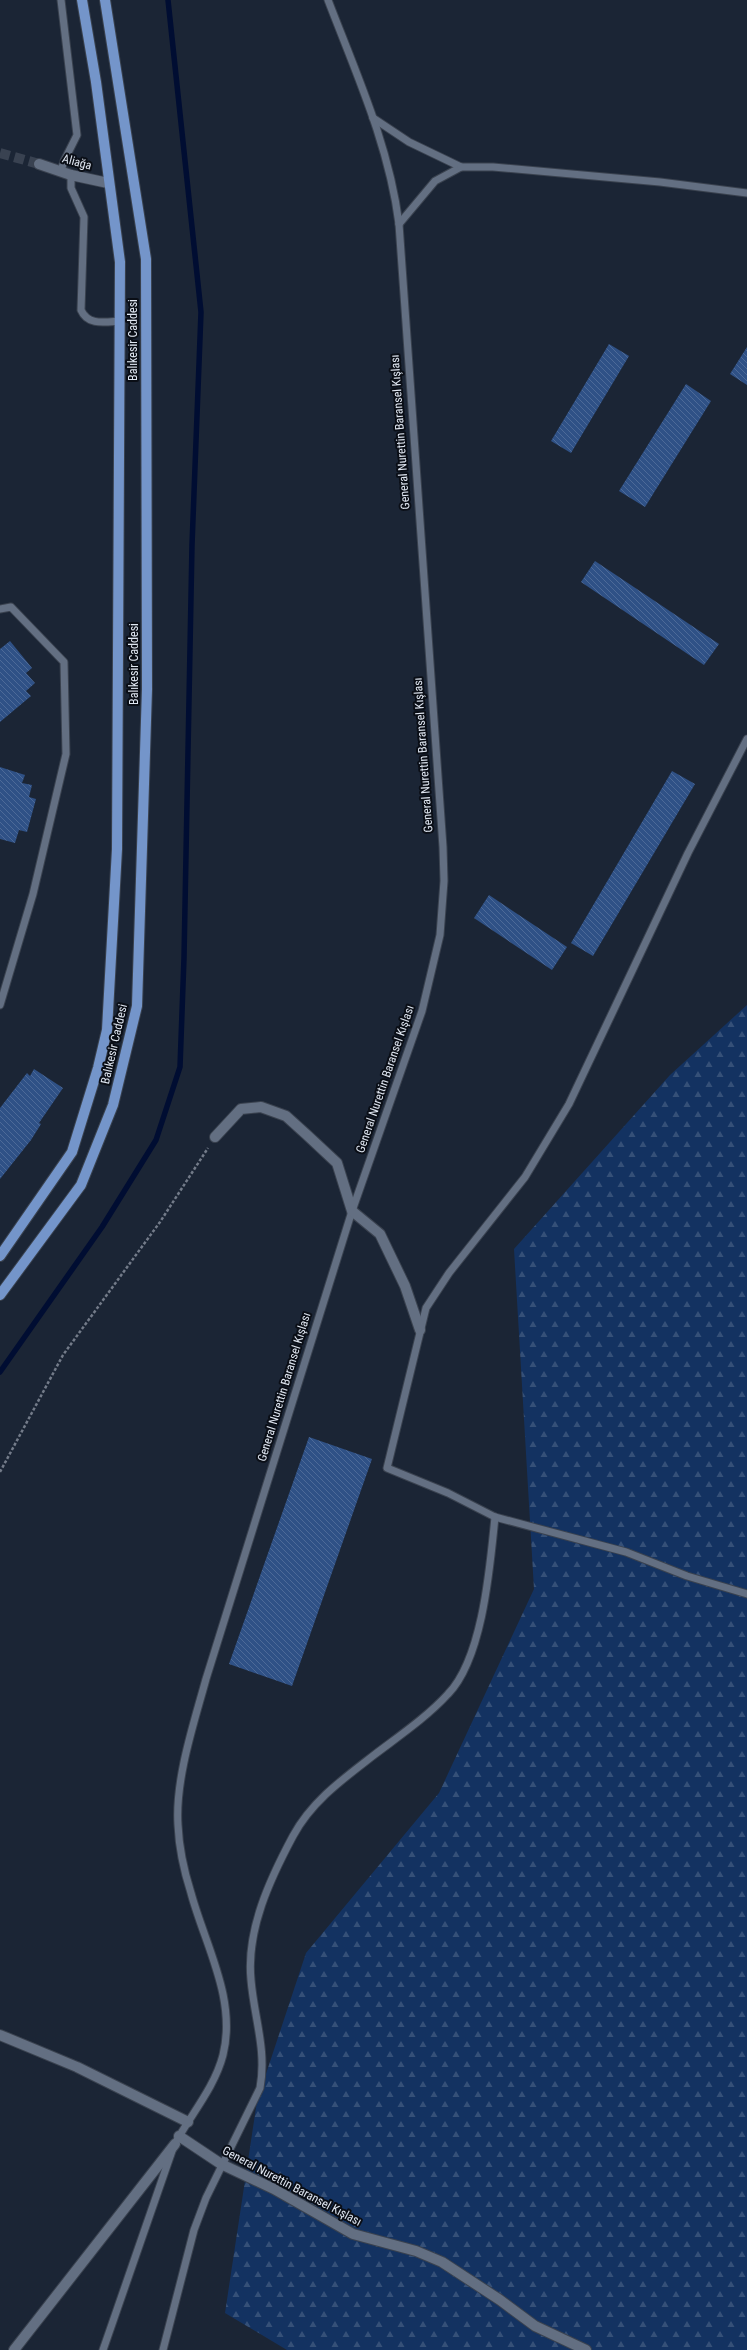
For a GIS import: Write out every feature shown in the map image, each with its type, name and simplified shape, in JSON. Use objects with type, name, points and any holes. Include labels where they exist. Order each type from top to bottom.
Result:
[{"type":"main road","name":"Balıkesir Caddesi","points":[[0,1256],[72,1152],[98,1068],[107,1030],[118,849],[120,262],[108,183],[96,82],[82,0]]},
{"type":"main road","name":"Balıkesir Caddesi","points":[[0,1295],[81,1185],[113,1105],[137,1006],[147,688],[146,260],[105,0]]},
{"type":"street","name":"Aliağa","points":[[39,164],[71,175],[108,183]]},
{"type":"street","points":[[214,1137],[241,1109],[261,1107],[286,1116],[337,1163],[352,1211],[380,1234],[405,1286],[420,1330]]},
{"type":"street","points":[[0,2035],[77,2067],[188,2122]]},
{"type":"street","name":"General Nurettin Baransel Kışlası","points":[[14,2350],[177,2140],[221,2164],[274,2189],[353,2234],[416,2250],[442,2262],[500,2300],[535,2326],[586,2350]]},
{"type":"lane","points":[[61,0],[77,135],[64,161],[61,171]]},
{"type":"lane","name":"General Nurettin Baransel Kışlası","points":[[102,2350],[177,2140],[211,2086],[223,2054],[226,2021],[222,1988],[191,1894],[181,1854],[178,1823],[182,1779],[206,1679],[352,1211],[422,1011],[435,960],[443,908],[443,846],[399,224],[395,196],[374,118],[328,0]]},
{"type":"lane","points":[[374,118],[409,142],[462,167],[493,168],[660,182],[747,193]]},
{"type":"lane","points":[[399,224],[435,181],[462,167]]},
{"type":"lane","points":[[71,175],[71,188],[84,217],[81,310],[91,321],[120,321]]},
{"type":"lane","points":[[0,609],[11,607],[64,662],[66,754],[33,894],[0,1005]]},
{"type":"lane","points":[[747,739],[688,853],[569,1104],[525,1177],[450,1273],[426,1308],[387,1468],[448,1493],[495,1517],[626,1552],[688,1576],[747,1594]]},
{"type":"lane","points":[[163,2350],[194,2230],[221,2164],[260,2088],[263,2070],[263,2053],[251,1981],[250,1955],[254,1929],[274,1876],[294,1835],[310,1811],[335,1785],[424,1716],[449,1693],[465,1669],[484,1605],[490,1570],[495,1517]]},
{"type":"path","points":[[0,1472],[63,1355],[160,1222],[214,1137]]},
{"type":"green space","points":[[747,1005],[747,2350],[287,2350],[225,2313],[257,2101],[306,1953],[439,1793],[534,1589],[514,1249],[670,1075]]},
{"type":"building","points":[[609,344],[629,356],[571,453],[551,441]]},
{"type":"building","points":[[747,347],[747,385],[730,374]]},
{"type":"building","points":[[686,384],[711,401],[645,507],[619,491]]},
{"type":"building","points":[[595,561],[719,644],[704,665],[581,582]]},
{"type":"building","points":[[10,641],[32,668],[26,673],[35,683],[26,691],[31,696],[0,722],[0,649]]},
{"type":"building","points":[[0,767],[25,775],[22,783],[32,785],[29,797],[36,799],[27,832],[19,830],[15,843],[0,839]]},
{"type":"building","points":[[672,771],[695,784],[593,956],[571,943]]},
{"type":"building","points":[[489,895],[567,947],[552,970],[474,918]]},
{"type":"building","points":[[34,1069],[63,1088],[39,1123],[41,1124],[31,1140],[0,1179],[0,1108],[27,1073],[30,1076]]},
{"type":"building","points":[[309,1437],[372,1459],[292,1686],[229,1664]]},
{"type":"waterway","points":[[0,1372],[102,1227],[156,1140],[180,1067],[184,958],[192,545],[201,312],[168,0]]},
{"type":"tunnel","points":[[0,153],[39,164]]}]
